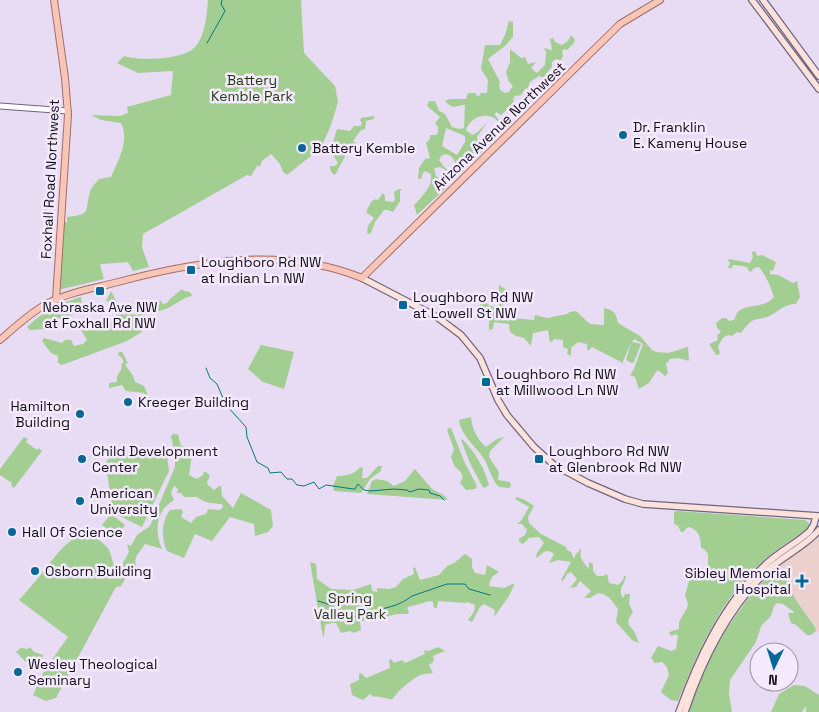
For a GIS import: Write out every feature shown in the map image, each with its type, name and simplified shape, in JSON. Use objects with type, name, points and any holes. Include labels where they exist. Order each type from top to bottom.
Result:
[{"type":"main road","name":"Foxhall Road Northwest","points":[[54,0],[68,111],[56,299]]},
{"type":"main road","name":"Arizona Avenue Northwest","points":[[362,278],[620,24],[660,0]]},
{"type":"main road","points":[[752,0],[819,89]]},
{"type":"main road","points":[[763,0],[819,76]]},
{"type":"main road","points":[[0,340],[36,310],[56,299],[171,268],[278,259],[325,266],[362,278],[437,317],[458,331],[479,356],[498,400],[508,417],[544,457],[572,476],[626,499],[643,504],[817,516],[810,531],[765,565],[751,579],[733,603],[705,648],[679,712]]},
{"type":"main road","points":[[685,712],[710,651],[748,592],[773,565],[813,537],[819,530]]},
{"type":"street","points":[[0,106],[68,111]]},
{"type":"shaded area","name":"Sibley Memorial Hospital","points":[[819,535],[819,632],[816,631],[815,626],[787,586],[783,575],[776,568],[818,538]]},
{"type":"green space","name":"Battery Kemble Park","points":[[208,0],[301,0],[304,53],[335,86],[338,102],[321,148],[287,175],[271,154],[262,161],[260,166],[257,166],[251,176],[247,175],[143,234],[142,247],[149,267],[133,271],[128,262],[102,264],[100,265],[104,279],[58,290],[64,223],[67,222],[67,217],[81,215],[86,211],[91,188],[99,179],[111,177],[124,144],[121,123],[101,120],[91,115],[120,116],[128,113],[127,107],[171,95],[173,71],[138,73],[117,63],[124,56],[140,59],[170,57],[188,52],[194,48],[198,44],[203,32]]},
{"type":"green space","points":[[509,21],[513,22],[513,37],[488,59],[500,82],[500,90],[505,93],[509,92],[513,86],[509,82],[506,72],[510,62],[510,49],[521,58],[525,57],[528,64],[536,62],[531,68],[537,73],[545,65],[546,52],[544,48],[552,49],[550,39],[553,38],[555,42],[562,45],[568,41],[571,35],[575,40],[567,50],[564,49],[562,51],[563,56],[561,60],[555,59],[552,62],[552,67],[545,75],[551,82],[546,89],[546,81],[539,76],[530,82],[528,88],[521,95],[515,96],[513,99],[514,103],[501,115],[496,112],[495,115],[505,128],[495,119],[488,116],[476,118],[470,123],[466,130],[472,135],[486,124],[477,137],[478,142],[486,148],[462,172],[450,155],[441,156],[439,160],[444,167],[457,176],[452,181],[447,171],[440,167],[434,168],[436,176],[449,185],[417,215],[414,205],[426,191],[431,178],[431,174],[425,171],[421,179],[418,179],[419,168],[425,159],[430,158],[426,143],[430,139],[430,135],[438,133],[438,127],[435,123],[440,117],[427,106],[429,101],[435,101],[439,111],[445,114],[452,127],[464,128],[465,105],[453,107],[445,101],[450,99],[466,99],[468,93],[475,93],[478,97],[481,93],[487,93],[488,80],[481,69],[485,45],[500,45]],"holes":[[[446,128],[465,136],[465,142],[457,155],[442,146]]]},
{"type":"green space","points":[[374,116],[374,119],[366,121],[365,129],[361,130],[353,141],[361,146],[354,146],[350,149],[335,175],[331,172],[330,166],[335,166],[338,163],[333,155],[335,147],[333,142],[337,129],[350,131],[354,126],[361,126],[361,118]]},
{"type":"green space","points":[[402,189],[400,191],[400,201],[393,212],[384,210],[375,222],[371,233],[367,233],[368,226],[374,218],[366,212],[371,202],[375,199],[378,200],[383,193],[385,201],[393,202],[395,200],[394,192]]},
{"type":"green space","points":[[754,251],[757,256],[762,255],[776,262],[773,271],[770,270],[770,274],[778,275],[793,283],[797,281],[800,297],[796,304],[785,307],[767,317],[754,320],[741,333],[737,332],[732,336],[728,335],[723,338],[718,346],[720,354],[716,355],[709,344],[718,340],[717,335],[721,332],[717,328],[716,323],[722,318],[726,318],[729,321],[734,320],[740,310],[765,304],[774,297],[759,267],[754,268],[751,272],[747,267],[733,265],[732,268],[728,268],[729,259],[750,263],[753,257],[752,252]]},
{"type":"green space","points":[[499,285],[507,290],[504,293],[503,317],[534,320],[535,315],[547,318],[576,311],[590,324],[604,325],[604,308],[613,311],[618,323],[640,336],[656,352],[668,353],[688,347],[689,361],[678,358],[670,359],[666,364],[668,373],[665,376],[658,370],[649,383],[639,389],[635,377],[630,375],[643,344],[634,339],[632,342],[641,344],[634,362],[626,360],[631,342],[622,364],[592,347],[587,350],[587,344],[578,342],[571,348],[571,356],[567,354],[568,349],[563,347],[563,340],[554,339],[550,342],[548,330],[533,333],[531,346],[524,338],[510,332],[509,324],[494,322],[493,329],[489,330],[489,321],[476,312],[481,303],[485,302],[490,306],[499,307]]},
{"type":"green space","points":[[182,289],[190,292],[192,296],[164,310],[144,315],[138,323],[142,332],[127,341],[62,365],[58,363],[58,356],[51,353],[42,341],[44,338],[62,343],[65,340],[71,340],[74,346],[83,344],[87,340],[81,330],[83,325],[104,326],[107,322],[112,321],[113,316],[116,316],[111,302],[106,301],[111,291],[124,316],[126,312],[133,315],[150,310],[157,300],[160,300],[163,304],[167,303]]},
{"type":"green space","points":[[81,297],[80,307],[74,314],[55,319],[44,329],[30,330],[27,327],[52,309]]},
{"type":"green space","points":[[261,345],[294,352],[284,389],[263,382],[248,369]]},
{"type":"green space","points":[[119,352],[122,352],[128,363],[125,364],[133,375],[135,382],[144,386],[148,396],[155,401],[154,403],[144,393],[126,391],[122,385],[109,388],[109,383],[117,382],[117,376],[124,362],[118,355]]},
{"type":"green space","points":[[471,417],[480,441],[486,447],[497,439],[504,437],[490,451],[489,457],[499,472],[498,480],[510,482],[511,486],[509,488],[499,487],[496,484],[481,454],[469,441],[460,426],[459,420]]},
{"type":"green space","points":[[451,428],[464,461],[477,486],[475,489],[466,490],[460,483],[463,477],[455,467],[451,457],[454,449],[447,430]]},
{"type":"green space","points":[[178,434],[181,446],[193,448],[189,475],[197,479],[206,472],[210,476],[207,482],[208,485],[214,490],[221,486],[222,496],[233,508],[241,493],[271,510],[273,526],[268,532],[255,536],[254,524],[230,517],[212,541],[195,534],[184,558],[167,551],[165,546],[164,525],[170,510],[181,509],[183,512],[181,517],[191,523],[196,517],[206,514],[208,509],[220,510],[223,507],[222,504],[215,504],[197,497],[184,497],[181,493],[177,493],[178,489],[174,486],[171,493],[174,500],[163,509],[158,522],[159,542],[162,549],[145,544],[135,560],[137,568],[146,573],[143,576],[135,577],[130,570],[121,586],[116,587],[56,698],[46,701],[33,695],[44,671],[68,637],[19,600],[63,548],[70,541],[78,537],[87,535],[96,538],[109,551],[115,567],[113,570],[117,573],[126,573],[123,571],[123,563],[129,552],[127,544],[131,546],[137,535],[150,526],[175,467],[175,455],[171,436]]},
{"type":"green space","points":[[24,437],[28,439],[26,442],[37,450],[39,448],[42,451],[14,488],[11,485],[12,483],[0,475],[0,469]]},
{"type":"green space","points":[[462,439],[482,466],[489,485],[484,488],[470,463]]},
{"type":"green space","points":[[166,449],[169,471],[142,527],[109,511],[112,505],[106,462],[110,457]]},
{"type":"green space","points":[[378,466],[383,466],[381,471],[370,479],[361,493],[334,491],[333,486],[337,476],[353,473],[360,467],[363,468],[362,478],[367,478]]},
{"type":"green space","points":[[415,469],[432,489],[445,496],[448,500],[367,494],[372,481],[376,479],[387,481],[394,486],[405,481]]},
{"type":"green space","points":[[517,497],[534,506],[528,517],[529,523],[541,534],[566,547],[574,559],[582,548],[582,559],[589,569],[589,562],[593,564],[593,571],[597,576],[607,574],[609,583],[618,585],[626,576],[621,595],[623,598],[625,594],[630,594],[629,604],[633,612],[628,623],[639,643],[632,640],[616,622],[618,609],[608,596],[598,593],[590,598],[584,598],[591,591],[580,581],[576,587],[570,588],[577,579],[571,572],[567,574],[563,581],[561,580],[571,562],[558,560],[549,563],[554,554],[548,551],[536,558],[544,543],[539,537],[529,538],[523,544],[519,542],[519,539],[525,535],[527,530],[522,524],[517,524],[521,521],[529,507],[515,499]]},
{"type":"green space","points":[[674,512],[805,520],[809,523],[808,528],[762,562],[734,592],[712,627],[678,701],[673,701],[661,692],[669,675],[667,667],[662,662],[655,663],[651,658],[658,646],[671,651],[676,649],[678,636],[676,634],[671,636],[669,632],[679,629],[679,622],[687,608],[688,604],[685,595],[691,574],[713,581],[715,577],[708,565],[708,554],[701,548],[700,537],[697,532],[688,527],[681,532],[678,526],[674,524]]},
{"type":"green space","points":[[111,514],[125,525],[117,536],[102,525]]},
{"type":"green space","name":"Spring Valley Park","points":[[465,554],[472,559],[472,567],[475,573],[485,575],[487,565],[499,572],[492,578],[489,586],[504,588],[515,583],[509,596],[494,617],[495,610],[484,604],[480,607],[472,622],[468,620],[474,612],[475,605],[467,602],[438,601],[437,608],[434,608],[433,602],[430,601],[408,607],[408,614],[396,614],[379,619],[360,621],[361,630],[354,633],[350,631],[341,633],[336,623],[325,625],[323,637],[310,562],[316,564],[317,579],[331,589],[353,590],[371,584],[372,591],[377,592],[377,588],[389,589],[396,587],[403,579],[414,574],[413,568],[415,567],[420,580],[439,575],[447,566]]},
{"type":"green space","points":[[776,568],[783,575],[816,631],[811,635],[807,635],[791,623],[788,613],[794,612],[783,604],[777,603],[771,616],[761,626],[756,642],[749,642],[749,652],[730,680],[729,694],[732,712],[689,712],[713,653],[735,617],[761,583]]},
{"type":"green space","points":[[30,647],[34,652],[43,655],[42,660],[34,661],[33,666],[29,665],[16,652],[21,648],[27,649]]},
{"type":"green space","points":[[438,647],[445,651],[433,656],[434,661],[429,665],[433,673],[422,674],[414,679],[401,689],[393,699],[374,697],[370,694],[363,700],[352,695],[350,684],[359,680],[359,674],[361,673],[366,678],[390,668],[389,660],[391,659],[394,663],[402,660],[405,663],[425,654],[424,650],[428,651]]},
{"type":"green space","points":[[799,685],[805,686],[819,695],[819,712],[806,712],[806,706],[802,712],[771,712],[779,694],[782,692],[799,692]]},
{"type":"waterway","points":[[207,43],[225,11],[221,4],[222,0]]},
{"type":"waterway","points":[[206,368],[210,378],[217,384],[226,405],[246,427],[247,437],[257,462],[268,468],[270,473],[281,472],[287,479],[292,479],[297,485],[304,486],[314,482],[319,489],[326,485],[355,489],[358,484],[364,490],[370,491],[394,489],[410,492],[419,489],[429,490],[430,493],[440,496],[444,500]]},
{"type":"waterway","points":[[318,601],[331,605],[343,615],[362,617],[369,616],[378,610],[400,603],[412,596],[447,584],[465,584],[469,589],[490,595]]},
{"type":"place","name":"Dr. Franklin E. Kameny House","points":[[623,135]]},
{"type":"place","name":"Battery Kemble","points":[[302,148]]},
{"type":"place","name":"Loughboro Rd NW at Indian Ln NW","points":[[191,270]]},
{"type":"place","name":"Nebraska Ave NW at Foxhall Rd NW","points":[[100,291]]},
{"type":"place","name":"Loughboro Rd NW at Lowell St NW","points":[[403,305]]},
{"type":"place","name":"Loughboro Rd NW at Millwood Ln NW","points":[[486,382]]},
{"type":"place","name":"Kreeger Building","points":[[128,402]]},
{"type":"place","name":"Hamilton Building","points":[[80,414]]},
{"type":"place","name":"Child Development Center","points":[[82,459]]},
{"type":"place","name":"Loughboro Rd NW at Glenbrook Rd NW","points":[[539,459]]},
{"type":"place","name":"American University","points":[[80,501]]},
{"type":"place","name":"Hall Of Science","points":[[12,532]]},
{"type":"place","name":"Osborn Building","points":[[35,571]]},
{"type":"place","name":"Sibley Memorial Hospital","points":[[802,581]]},
{"type":"place","name":"Wesley Theological Seminary","points":[[18,672]]}]
